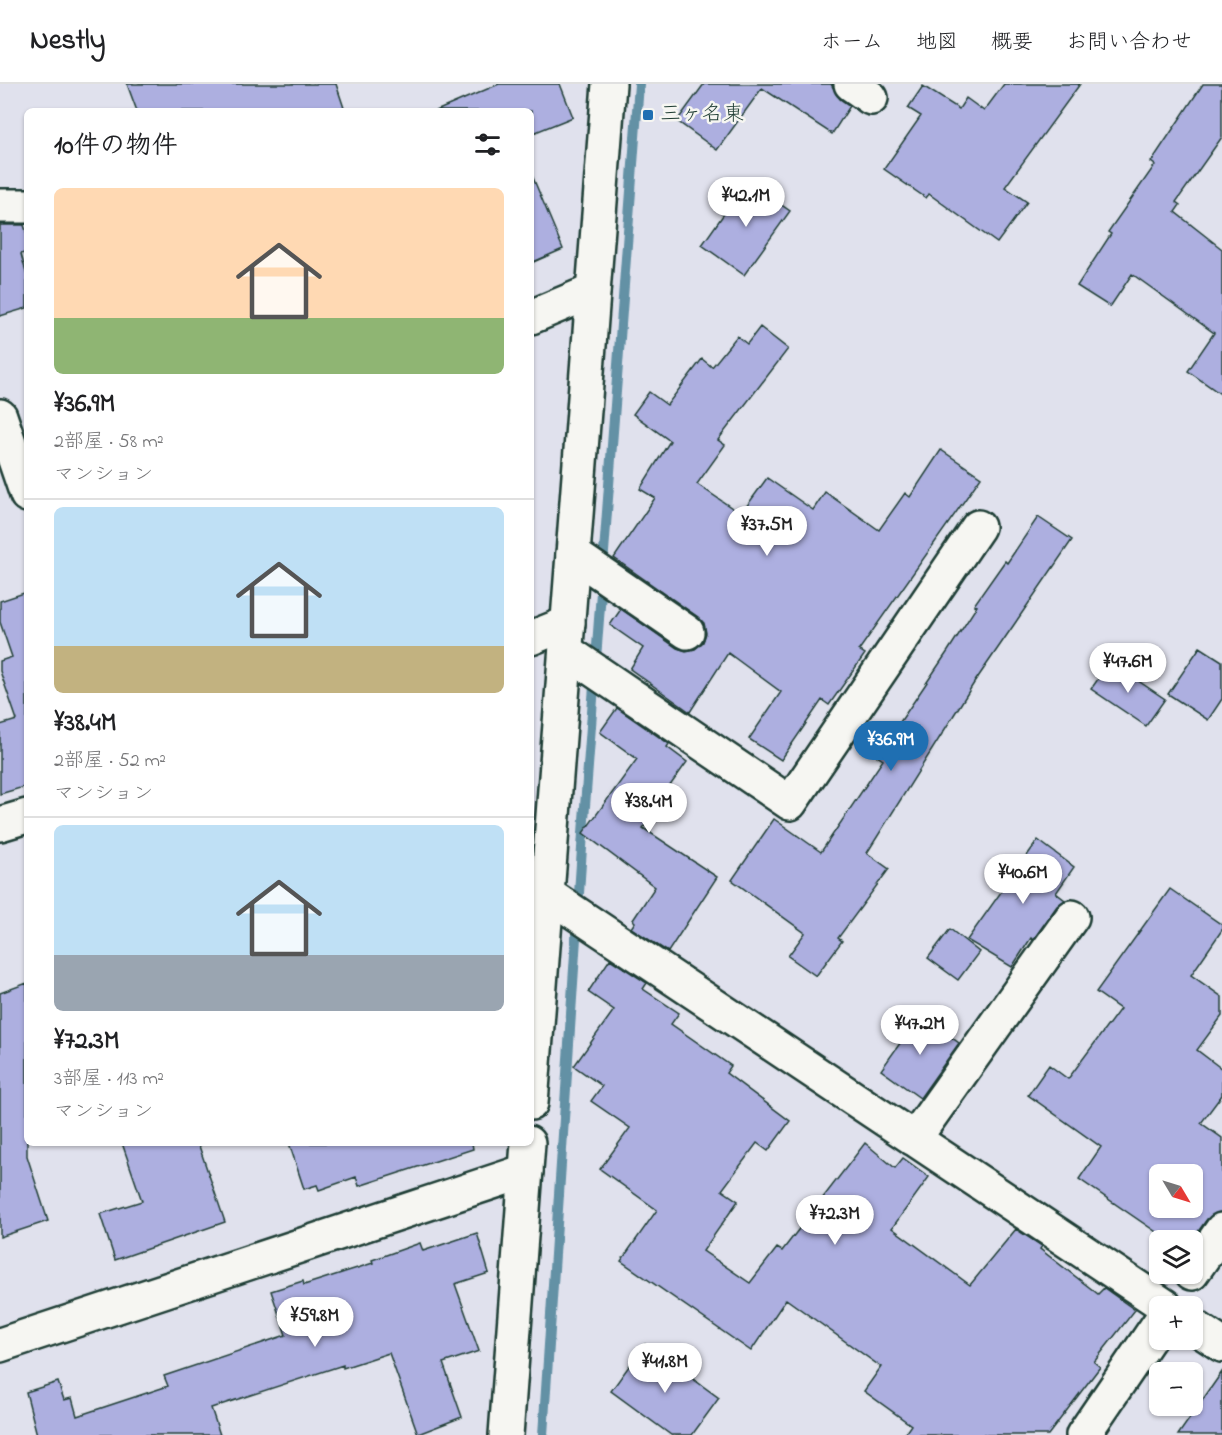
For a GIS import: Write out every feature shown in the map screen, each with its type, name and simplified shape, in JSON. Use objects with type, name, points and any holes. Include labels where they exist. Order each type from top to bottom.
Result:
[{"type":"street","points":[[534,1064],[609,84]]},
{"type":"street","points":[[0,206],[24,206]]},
{"type":"street","points":[[534,315],[593,291]]},
{"type":"street","points":[[0,416],[24,486]]},
{"type":"street","points":[[534,638],[566,637],[790,803],[978,527]]},
{"type":"street","points":[[573,554],[687,632]]},
{"type":"street","points":[[0,824],[24,817]]},
{"type":"street","points":[[547,894],[1153,1296]]},
{"type":"street","points":[[914,1139],[1072,917]]},
{"type":"street","points":[[0,1345],[527,1157],[506,1435]]},
{"type":"street","points":[[1203,1257],[1222,1230]]},
{"type":"street","points":[[1203,1332],[1222,1345]]},
{"type":"street","points":[[1083,1435],[1149,1338]]},
{"type":"building","points":[[127,84],[336,84],[344,108],[136,108]]},
{"type":"building","points":[[499,84],[560,84],[573,117],[534,133],[534,108],[443,108]]},
{"type":"building","points":[[704,84],[831,84],[840,99],[850,106],[832,134],[762,88],[717,150],[677,121]]},
{"type":"building","points":[[1004,84],[1080,84],[1005,187],[1027,202],[997,243],[929,194],[926,198],[884,169],[921,116],[908,108],[923,86],[959,109],[966,98],[984,111]]},
{"type":"building","points":[[1203,84],[1222,84],[1222,137],[1176,202],[1180,205],[1175,212],[1222,249],[1222,395],[1188,371],[1214,333],[1132,274],[1110,307],[1077,286],[1111,234],[1108,232],[1155,165],[1151,162]]},
{"type":"building","points":[[534,180],[563,249],[534,262]]},
{"type":"building","points":[[747,181],[790,211],[744,275],[702,245]]},
{"type":"building","points":[[0,225],[24,225],[24,253],[21,254],[24,265],[24,309],[0,316]]},
{"type":"building","points":[[760,327],[788,349],[718,440],[725,445],[697,484],[741,514],[767,478],[813,510],[825,492],[879,530],[905,493],[910,497],[941,450],[981,477],[859,650],[865,654],[829,705],[822,700],[781,760],[749,739],[781,692],[728,653],[690,712],[630,669],[643,648],[610,625],[621,609],[677,648],[686,651],[695,649],[703,642],[706,633],[704,623],[698,617],[614,558],[655,498],[640,489],[670,441],[633,414],[649,392],[667,405],[702,359],[712,367],[737,336],[747,344]]},
{"type":"building","points":[[1038,517],[1072,540],[974,683],[867,853],[889,869],[838,938],[842,941],[816,976],[788,956],[805,933],[732,880],[774,819],[821,852],[883,760],[877,756],[977,606],[974,605],[1005,561],[1007,563]]},
{"type":"building","points":[[24,593],[24,787],[0,794],[0,725],[17,720],[0,671],[0,661],[12,657],[0,622],[0,601]]},
{"type":"building","points":[[1200,647],[1222,661],[1222,699],[1208,720],[1168,694]]},
{"type":"building","points":[[1110,662],[1165,699],[1146,726],[1091,689]]},
{"type":"building","points":[[617,708],[669,744],[667,747],[687,762],[649,815],[651,817],[643,828],[717,877],[668,952],[631,928],[635,922],[633,920],[655,887],[583,833],[637,759],[600,732]]},
{"type":"building","points":[[1038,840],[1074,867],[1056,893],[1065,900],[1057,906],[1033,940],[1031,938],[1012,967],[967,940]]},
{"type":"building","points":[[1170,889],[1222,925],[1222,930],[1191,975],[1222,997],[1222,1016],[1197,1050],[1222,1069],[1222,1095],[1201,1123],[1222,1138],[1222,1212],[1207,1219],[1199,1230],[1153,1230],[1079,1179],[1101,1147],[1028,1095],[1049,1065],[1068,1079],[1120,1009],[1096,992]]},
{"type":"building","points":[[950,929],[979,952],[958,980],[928,958]]},
{"type":"building","points":[[610,959],[647,983],[643,989],[679,1013],[671,1024],[731,1066],[726,1073],[790,1121],[768,1151],[757,1143],[722,1190],[738,1201],[703,1251],[750,1283],[777,1248],[782,1251],[865,1143],[895,1168],[903,1158],[929,1177],[892,1228],[970,1285],[1016,1229],[1042,1246],[1040,1249],[1098,1294],[1104,1288],[1135,1310],[1094,1362],[1100,1367],[1048,1435],[904,1435],[911,1425],[864,1391],[881,1367],[786,1299],[751,1351],[621,1261],[657,1210],[600,1169],[630,1128],[591,1101],[602,1086],[574,1066],[614,1010],[588,992]]},
{"type":"building","points":[[24,984],[24,1146],[27,1146],[27,1156],[48,1221],[0,1237],[0,993]]},
{"type":"building","points":[[920,1015],[959,1043],[920,1098],[881,1070]]},
{"type":"building","points":[[123,1146],[199,1146],[225,1222],[115,1260],[100,1214],[142,1201]]},
{"type":"building","points":[[290,1146],[472,1146],[473,1149],[359,1186],[356,1177],[319,1190],[317,1185],[304,1189]]},
{"type":"building","points":[[477,1233],[489,1273],[455,1284],[479,1351],[443,1363],[462,1417],[418,1434],[389,1353],[343,1368],[343,1365],[211,1408],[220,1435],[37,1435],[26,1392],[58,1382],[64,1400],[72,1398],[77,1416],[168,1386],[164,1376],[286,1335],[271,1291],[303,1281],[304,1285],[373,1263],[372,1260],[420,1243],[423,1251]]},
{"type":"building","points":[[645,1344],[719,1398],[692,1435],[671,1435],[611,1391]]},
{"type":"building","points":[[1222,1372],[1222,1435],[1178,1435],[1191,1416],[1203,1416],[1203,1399]]},
{"type":"waterway","points":[[543,1435],[583,833],[639,84]]},
{"type":"place","name":"三ヶ名東","points":[[648,115]]}]
